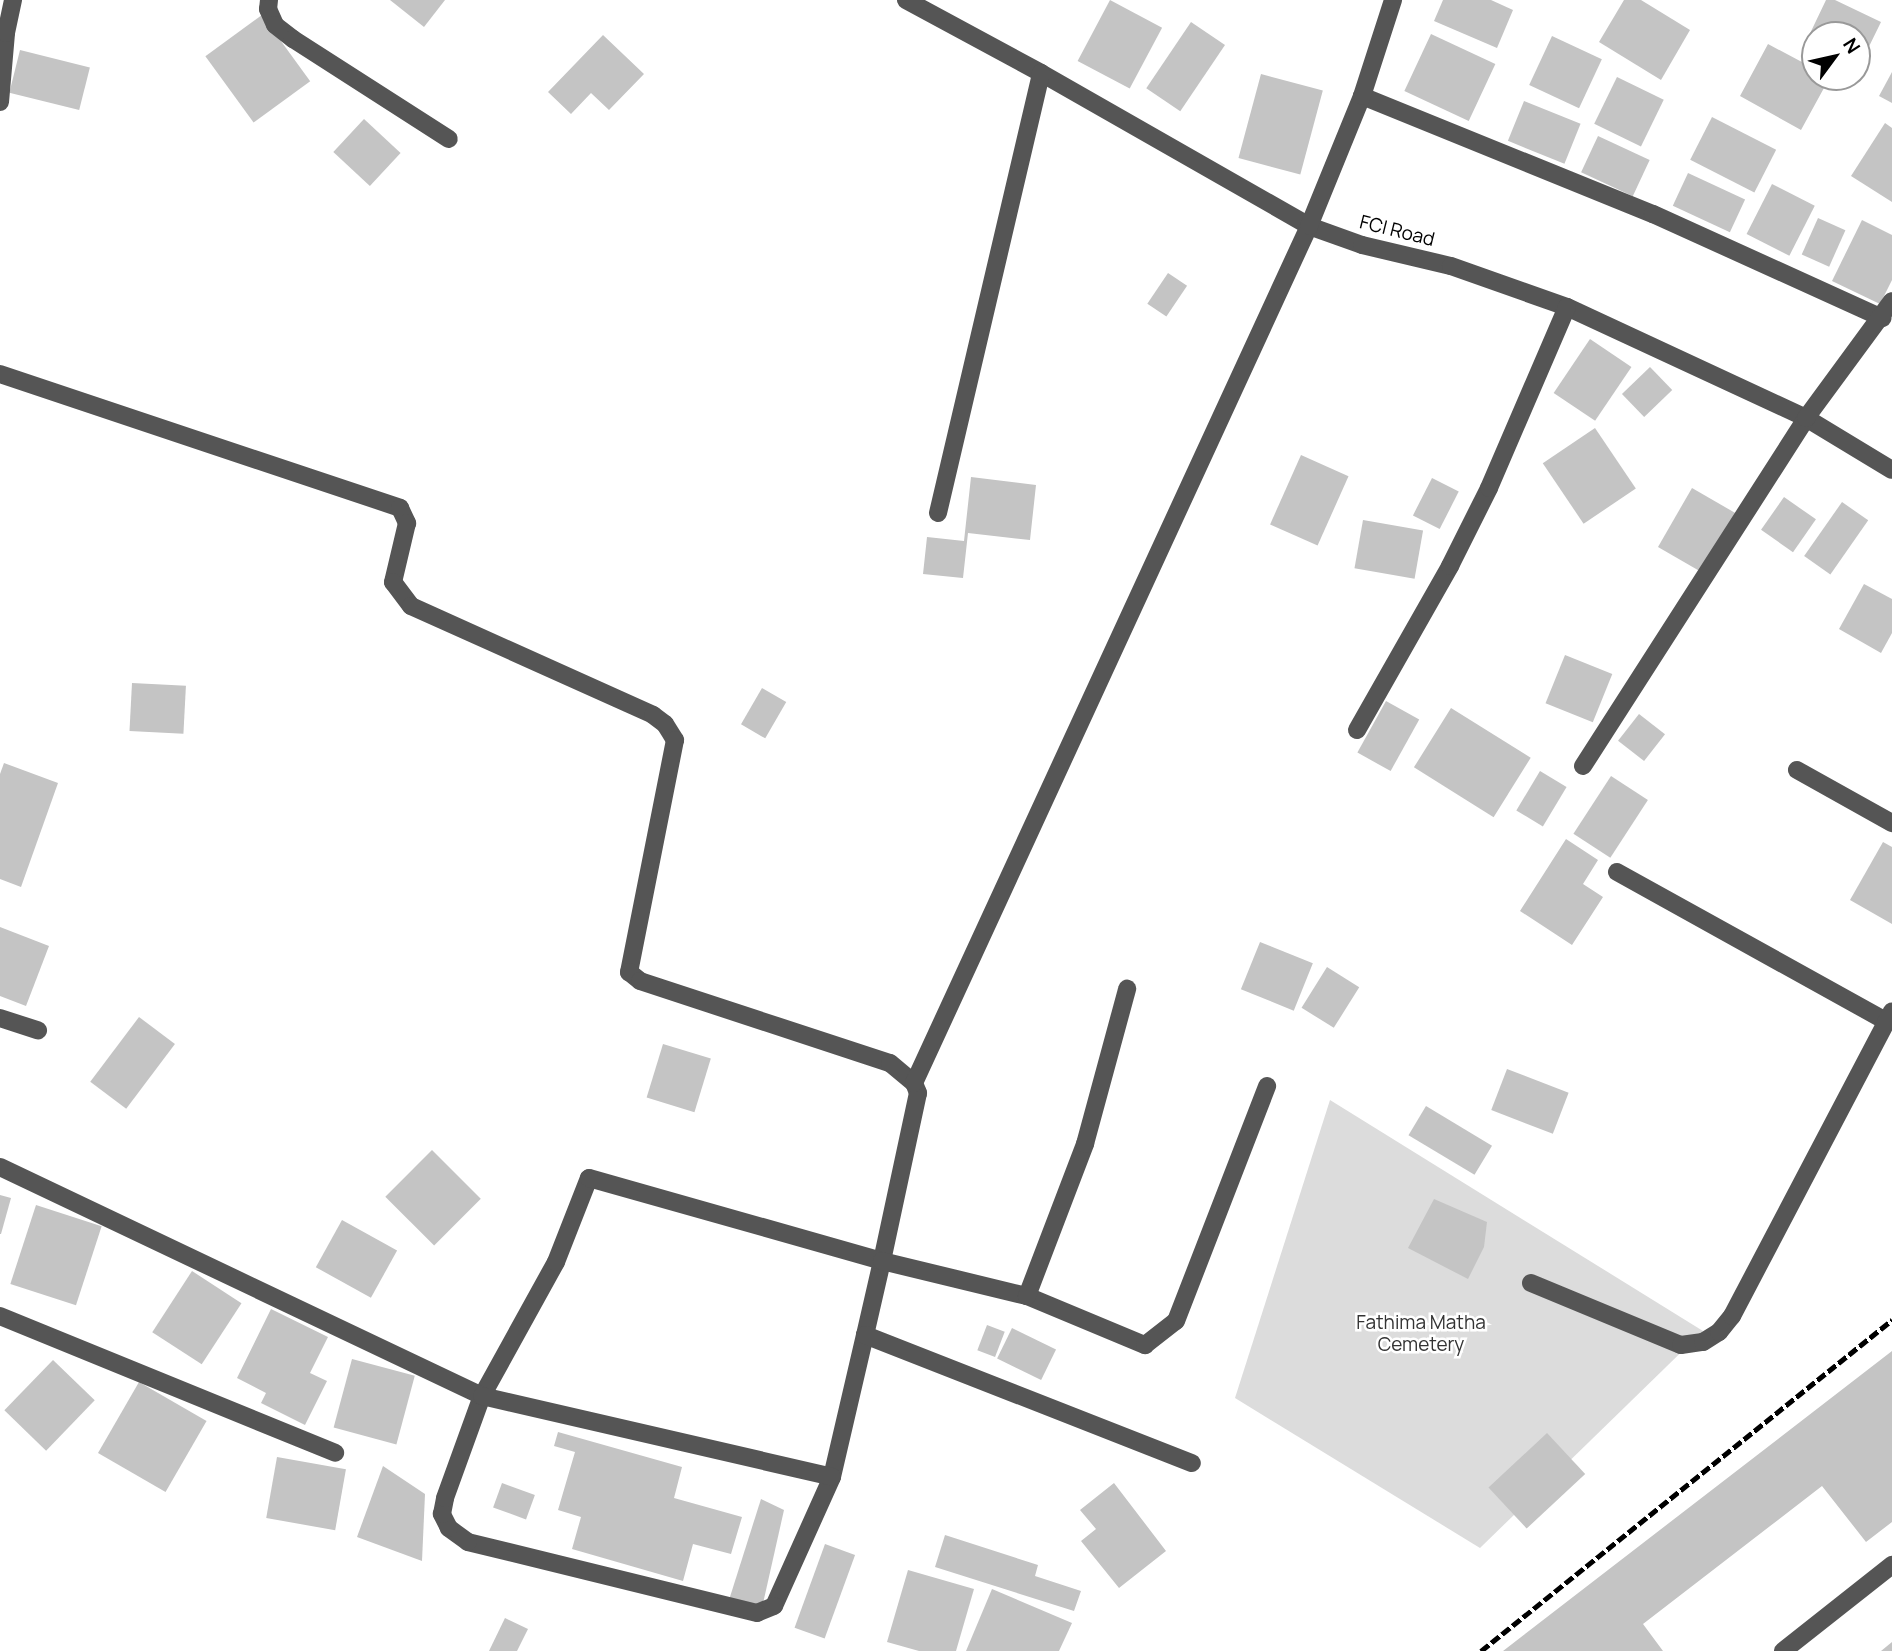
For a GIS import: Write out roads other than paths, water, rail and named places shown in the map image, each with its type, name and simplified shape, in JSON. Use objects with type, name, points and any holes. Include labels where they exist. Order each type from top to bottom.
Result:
[{"type":"street","points":[[0,102],[3,32],[13,0]]},
{"type":"street","points":[[269,0],[268,9],[275,25],[292,39],[449,139]]},
{"type":"street","name":"FCI Road","points":[[906,0],[1041,73],[1309,226],[1362,245],[1451,266],[1567,307],[1806,418],[1892,470]]},
{"type":"street","points":[[914,1083],[1309,226],[1362,96],[1393,0]]},
{"type":"street","points":[[938,513],[1041,73]]},
{"type":"street","points":[[1362,96],[1653,214],[1882,318]]},
{"type":"street","points":[[1583,766],[1806,418],[1892,301]]},
{"type":"street","points":[[1357,730],[1450,565],[1489,488],[1567,307]]},
{"type":"street","points":[[0,374],[400,508],[407,523],[393,582],[411,606],[653,715],[665,723],[676,740],[629,972],[640,981],[890,1063],[914,1083],[918,1093],[882,1261],[832,1477],[780,1599],[767,1611],[757,1613],[468,1542],[449,1528],[443,1514],[445,1498],[482,1396],[556,1262],[589,1178],[882,1261],[1027,1296],[1145,1345],[1177,1321],[1267,1086]]},
{"type":"street","points":[[1797,770],[1892,823]]},
{"type":"street","points":[[1531,1283],[1681,1345],[1703,1342],[1719,1332],[1732,1316],[1889,1016],[1617,873]]},
{"type":"street","points":[[1027,1296],[1086,1144],[1127,989]]},
{"type":"street","points":[[0,1017],[38,1030]]},
{"type":"street","points":[[0,1167],[482,1396],[832,1477]]},
{"type":"street","points":[[0,1316],[335,1453]]},
{"type":"street","points":[[865,1335],[1192,1463]]},
{"type":"street","points":[[1783,1651],[1892,1565]]},
{"type":"railway","points":[[1481,1651],[1892,1320]]},
{"type":"park label","name":"Fathima Matha Cemetery","points":[[1421,1334]]}]
